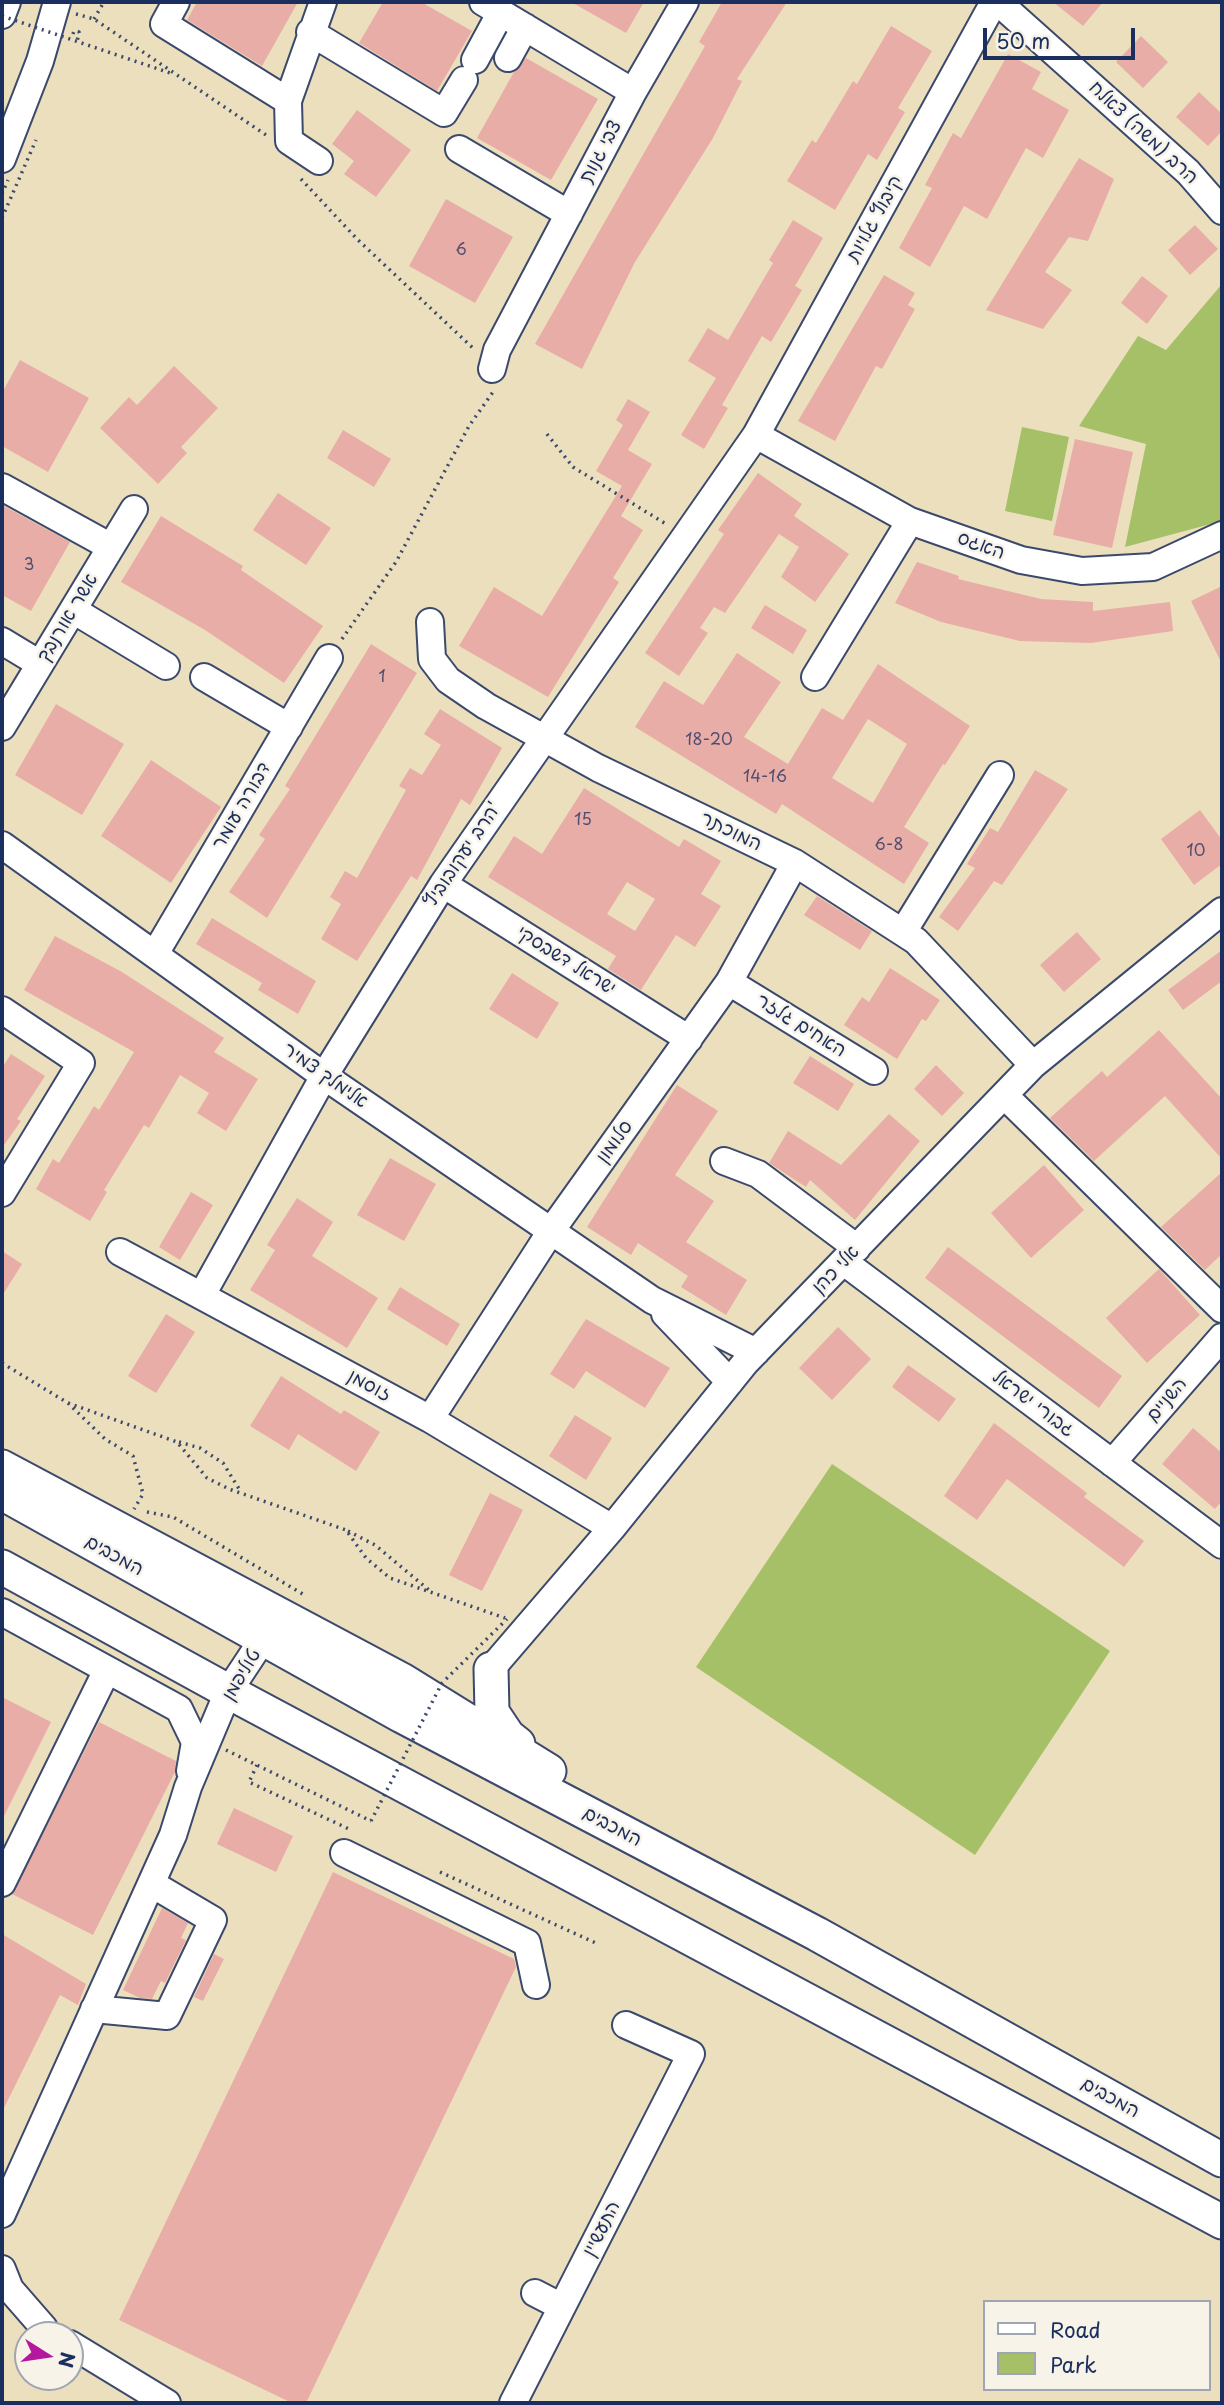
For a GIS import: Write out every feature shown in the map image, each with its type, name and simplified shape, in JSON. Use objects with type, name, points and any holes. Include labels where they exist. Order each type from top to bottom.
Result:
[{"type":"main road","points":[[2,1467],[402,1680],[817,1934]]},
{"type":"main road","name":"המכבים","points":[[2,1493],[402,1716],[817,1934],[1222,2160]]},
{"type":"main road","points":[[2,1567],[236,1696],[1222,2222]]},
{"type":"main road","points":[[402,1680],[433,1692],[452,1692],[475,1683],[491,1669]]},
{"type":"main road","points":[[491,1669],[492,1712],[508,1736],[586,1794]]},
{"type":"street","points":[[2,16],[6,2]]},
{"type":"street","points":[[176,2],[164,24],[288,101]]},
{"type":"street","points":[[319,161],[289,141],[288,101],[310,32],[323,2]]},
{"type":"street","name":"צבי גנות","points":[[494,379],[497,350],[633,92],[685,2]]},
{"type":"street","name":"הרב (משה) צאלח","points":[[996,2],[1188,172],[1222,211]]},
{"type":"street","name":"קיבוץ גלויות","points":[[756,435],[996,2]]},
{"type":"street","points":[[2,159],[40,61],[67,8]]},
{"type":"street","points":[[310,32],[444,113],[502,10]]},
{"type":"street","points":[[502,10],[633,92]]},
{"type":"street","points":[[502,10],[508,58]]},
{"type":"street","points":[[459,149],[569,214]]},
{"type":"street","name":"האגס","points":[[756,435],[909,521],[1021,561],[1082,571],[1153,566],[1222,535]]},
{"type":"street","name":"הרב יעקובוביץ'","points":[[202,1296],[324,1076],[443,884],[542,738],[756,435]]},
{"type":"street","points":[[2,487],[111,547]]},
{"type":"street","name":"אשר אורנבך","points":[[2,727],[134,509]]},
{"type":"street","points":[[815,677],[909,521]]},
{"type":"street","points":[[73,610],[166,666]]},
{"type":"street","name":"המוכתר","points":[[430,622],[432,659],[449,680],[542,738],[795,863],[916,940],[1033,1065]]},
{"type":"street","points":[[2,641],[40,664]]},
{"type":"street","name":"דבורה עומר","points":[[155,954],[329,658]]},
{"type":"street","points":[[204,677],[289,727]]},
{"type":"street","points":[[903,932],[1000,775]]},
{"type":"street","name":"אלימלך צמיר","points":[[2,845],[324,1076],[652,1300],[756,1352]]},
{"type":"street","name":"סלומון","points":[[430,1419],[551,1231],[729,982],[795,863]]},
{"type":"street","name":"ישראל דשבסקי","points":[[443,884],[689,1039]]},
{"type":"street","name":"אלי כהן","points":[[491,1669],[517,1623],[612,1528],[756,1352],[1033,1065],[1222,911]]},
{"type":"street","name":"האחים גלזר","points":[[729,982],[874,1071]]},
{"type":"street","points":[[2,1010],[81,1063],[2,1193]]},
{"type":"street","points":[[1004,1095],[1222,1309]]},
{"type":"street","name":"גבורי ישראל","points":[[724,1161],[758,1174],[851,1255],[1112,1463],[1222,1545]]},
{"type":"street","name":"זוסמן","points":[[120,1252],[430,1419],[612,1528]]},
{"type":"street","name":"אלימלך צמיר","points":[[652,1300],[730,1382]]},
{"type":"street","name":"השניים","points":[[1112,1463],[1222,1337]]},
{"type":"street","points":[[2,1612],[179,1709],[195,1742],[188,1787]]},
{"type":"street","name":"טוליפמן","points":[[173,1835],[203,1794],[217,1745],[263,1639]]},
{"type":"street","points":[[2,1883],[107,1670]]},
{"type":"street","name":"טוליפמן","points":[[2,2214],[152,1884],[173,1835],[188,1787],[217,1745]]},
{"type":"street","points":[[352,1844],[527,1943],[536,1985]]},
{"type":"street","points":[[94,2009],[167,2015],[213,1920],[152,1884]]},
{"type":"street","name":"התעשיין","points":[[513,2403],[691,2054],[626,2025]]},
{"type":"street","points":[[2,2269],[10,2289],[40,2321]]},
{"type":"street","points":[[535,2293],[562,2307]]},
{"type":"street","points":[[2,2301],[34,2321]]},
{"type":"street","points":[[84,2353],[167,2403]]},
{"type":"path","points":[[94,19],[104,2]]},
{"type":"path","points":[[67,8],[94,19],[269,137],[289,141],[299,176],[324,207],[462,335],[494,379],[396,562],[329,658]]},
{"type":"path","points":[[2,16],[173,74]]},
{"type":"path","points":[[71,44],[74,31],[79,32],[77,42]]},
{"type":"path","points":[[547,433],[573,467],[685,536]]},
{"type":"path","points":[[2,1363],[68,1403],[200,1448],[223,1464],[241,1493]]},
{"type":"path","points":[[68,1403],[105,1439],[133,1456],[143,1494],[133,1510]]},
{"type":"path","points":[[177,1442],[207,1478],[241,1493],[346,1530],[374,1545],[432,1592]]},
{"type":"path","points":[[346,1530],[366,1558],[390,1578],[517,1623]]},
{"type":"path","points":[[217,1745],[371,1821],[442,1683],[517,1623]]},
{"type":"path","points":[[257,1765],[249,1782],[352,1844]]},
{"type":"path","points":[[435,1870],[598,1944]]},
{"type":"green space","points":[[1222,284],[1222,521],[1125,547],[1146,444],[1079,426],[1138,336],[1166,350]]},
{"type":"green space","points":[[1022,427],[1069,437],[1052,521],[1005,511]]},
{"type":"green space","points":[[832,1464],[1110,1651],[975,1855],[696,1667]]},
{"type":"building","points":[[197,2],[298,2],[262,66],[187,20]]},
{"type":"building","points":[[383,2],[421,2],[472,31],[437,91],[359,43]]},
{"type":"building","points":[[571,2],[644,2],[626,33]]},
{"type":"building","points":[[722,2],[787,2],[737,79],[742,81],[713,138],[635,262],[582,369],[535,344],[705,46],[699,42]]},
{"type":"building","points":[[1053,2],[1103,2],[1083,26]]},
{"type":"building","points":[[891,26],[932,51],[898,108],[905,112],[877,160],[868,154],[835,210],[787,181],[812,140],[816,143],[853,81],[857,84]]},
{"type":"building","points":[[1141,36],[1168,62],[1143,88],[1116,62]]},
{"type":"building","points":[[1008,54],[1041,72],[1032,89],[1069,110],[1043,158],[1026,148],[987,219],[964,206],[930,267],[899,248],[932,188],[925,185],[953,133],[961,138]]},
{"type":"building","points":[[526,58],[598,99],[551,180],[477,138],[514,72]]},
{"type":"building","points":[[1199,92],[1222,114],[1222,131],[1208,146],[1176,117]]},
{"type":"building","points":[[357,110],[411,150],[376,197],[344,174],[354,161],[332,144]]},
{"type":"building","points":[[1079,158],[1114,179],[1088,241],[1069,237],[1045,272],[1072,290],[1043,329],[986,310]]},
{"type":"building","points":[[446,199],[513,237],[475,303],[409,266]]},
{"type":"building","points":[[793,220],[823,238],[795,286],[802,290],[771,342],[762,336],[722,405],[728,408],[704,449],[681,435],[716,378],[688,361],[708,328],[728,340],[773,263],[769,260]]},
{"type":"building","points":[[1195,225],[1218,249],[1190,275],[1168,250]]},
{"type":"building","points":[[884,275],[915,293],[908,305],[915,309],[882,369],[876,366],[835,441],[798,421]]},
{"type":"building","points":[[1142,276],[1168,296],[1147,324],[1121,303]]},
{"type":"building","points":[[20,360],[89,398],[48,472],[2,446],[2,393]]},
{"type":"building","points":[[174,366],[218,408],[181,447],[187,453],[158,484],[100,428],[129,397],[137,405]]},
{"type":"building","points":[[628,399],[650,412],[628,450],[652,464],[621,516],[643,530],[613,578],[619,582],[548,697],[459,646],[494,587],[542,616],[622,486],[596,471],[623,425],[616,420]]},
{"type":"building","points":[[343,430],[391,459],[374,487],[327,458]]},
{"type":"building","points":[[1075,439],[1133,452],[1112,548],[1053,535]]},
{"type":"building","points":[[758,473],[802,504],[794,516],[849,554],[815,602],[781,577],[799,547],[779,534],[725,613],[714,607],[700,628],[708,633],[679,676],[645,653],[724,534],[718,530]]},
{"type":"building","points":[[278,493],[331,528],[306,565],[253,530]]},
{"type":"building","points":[[2,505],[70,542],[31,611],[2,595]]},
{"type":"building","points":[[161,516],[243,566],[241,570],[323,626],[284,683],[205,630],[121,582]]},
{"type":"building","points":[[917,562],[959,576],[958,579],[1041,599],[1093,602],[1093,611],[1170,602],[1173,631],[1091,643],[1020,641],[941,622],[895,603]]},
{"type":"building","points":[[1222,586],[1222,664],[1191,601]]},
{"type":"building","points":[[765,605],[807,630],[793,654],[751,628]]},
{"type":"building","points":[[371,644],[417,673],[267,918],[229,892],[265,839],[259,835],[290,789],[285,786]]},
{"type":"building","points":[[737,653],[781,682],[744,737],[788,764],[822,708],[843,720],[878,664],[970,726],[904,827],[929,843],[904,884],[782,804],[776,814],[635,727],[664,681],[703,705]],"holes":[[[868,719],[907,744],[873,803],[832,778]]]},
{"type":"building","points":[[56,704],[124,744],[82,815],[15,775]]},
{"type":"building","points":[[440,709],[502,748],[470,805],[461,799],[417,880],[411,876],[357,961],[321,939],[341,904],[330,897],[345,871],[357,878],[406,790],[399,786],[410,768],[422,775],[441,745],[424,734]]},
{"type":"building","points":[[151,760],[221,807],[171,883],[101,836]]},
{"type":"building","points":[[1035,770],[1068,789],[1002,885],[994,881],[958,931],[939,917],[975,868],[967,864],[990,828],[998,832]]},
{"type":"building","points":[[584,788],[679,847],[684,839],[721,861],[701,894],[721,906],[695,947],[676,935],[641,990],[608,969],[616,956],[488,877],[514,836],[542,854]],"holes":[[[627,882],[655,899],[635,931],[607,914]]]},
{"type":"building","points":[[1200,810],[1222,840],[1222,864],[1194,885],[1161,839]]},
{"type":"building","points":[[817,896],[872,931],[860,950],[804,915]]},
{"type":"building","points":[[212,918],[316,981],[298,1014],[258,990],[262,983],[196,944]]},
{"type":"building","points":[[1077,932],[1101,959],[1064,992],[1040,965]]},
{"type":"building","points":[[55,936],[122,972],[224,1038],[214,1052],[258,1079],[226,1131],[197,1113],[209,1093],[180,1075],[149,1128],[144,1125],[104,1190],[107,1192],[90,1221],[36,1189],[53,1159],[59,1163],[94,1106],[99,1110],[134,1052],[24,990]]},
{"type":"building","points":[[1222,950],[1222,981],[1183,1010],[1168,990]]},
{"type":"building","points":[[890,968],[940,1000],[926,1021],[922,1019],[897,1059],[844,1025],[862,997],[869,1002]]},
{"type":"building","points":[[512,973],[559,1003],[537,1039],[489,1009]]},
{"type":"building","points":[[1159,1030],[1222,1099],[1222,1159],[1165,1096],[1094,1161],[1050,1118],[1102,1071],[1107,1077]]},
{"type":"building","points":[[11,1054],[45,1076],[17,1119],[21,1121],[2,1148],[2,1068]]},
{"type":"building","points":[[810,1056],[854,1084],[838,1111],[793,1083]]},
{"type":"building","points":[[936,1065],[964,1093],[942,1116],[914,1089]]},
{"type":"building","points":[[677,1085],[718,1111],[675,1175],[714,1201],[686,1242],[747,1280],[726,1315],[681,1287],[688,1276],[638,1243],[631,1255],[587,1227]]},
{"type":"building","points":[[889,1114],[920,1141],[855,1220],[810,1180],[806,1187],[769,1163],[788,1131],[841,1165]]},
{"type":"building","points":[[390,1158],[436,1184],[404,1241],[357,1215]]},
{"type":"building","points":[[1044,1165],[1084,1210],[1031,1258],[991,1213]]},
{"type":"building","points":[[1222,1172],[1222,1254],[1205,1270],[1161,1227]]},
{"type":"building","points":[[191,1192],[213,1205],[180,1260],[159,1247]]},
{"type":"building","points":[[297,1198],[333,1222],[312,1256],[378,1298],[347,1348],[250,1290],[275,1250],[267,1245]]},
{"type":"building","points":[[948,1247],[1122,1376],[1099,1408],[925,1278]]},
{"type":"building","points":[[2,1251],[22,1264],[2,1296]]},
{"type":"building","points":[[1159,1269],[1200,1315],[1147,1363],[1106,1318]]},
{"type":"building","points":[[400,1287],[460,1324],[447,1346],[387,1309]]},
{"type":"building","points":[[166,1314],[195,1332],[156,1393],[128,1376]]},
{"type":"building","points":[[586,1319],[670,1368],[645,1408],[586,1371],[574,1389],[550,1374]]},
{"type":"building","points":[[838,1327],[871,1359],[832,1400],[799,1368]]},
{"type":"building","points":[[908,1365],[956,1399],[939,1422],[892,1387]]},
{"type":"building","points":[[281,1376],[341,1414],[344,1410],[380,1432],[356,1471],[298,1434],[289,1450],[250,1426]]},
{"type":"building","points":[[575,1415],[612,1438],[586,1480],[549,1456]]},
{"type":"building","points":[[994,1423],[1087,1493],[1084,1497],[1144,1541],[1124,1567],[1007,1479],[977,1520],[944,1496]]},
{"type":"building","points":[[1193,1428],[1222,1453],[1222,1501],[1215,1509],[1162,1464]]},
{"type":"building","points":[[490,1493],[523,1510],[482,1591],[449,1575]]},
{"type":"building","points":[[2,1697],[51,1722],[2,1820]]},
{"type":"building","points":[[99,1722],[176,1761],[175,1772],[93,1935],[12,1894]]},
{"type":"building","points":[[234,1808],[293,1836],[276,1872],[217,1844]]},
{"type":"building","points":[[333,1872],[514,1959],[516,1967],[306,2403],[292,2403],[119,2320]]},
{"type":"building","points":[[162,1908],[188,1923],[181,1938],[186,1940],[165,1983],[161,1981],[152,1999],[140,1998],[123,1990]]},
{"type":"building","points":[[2,1934],[86,1984],[78,2005],[60,1995],[2,2112]]},
{"type":"building","points":[[214,1954],[224,1959],[203,2001],[194,1997]]}]
